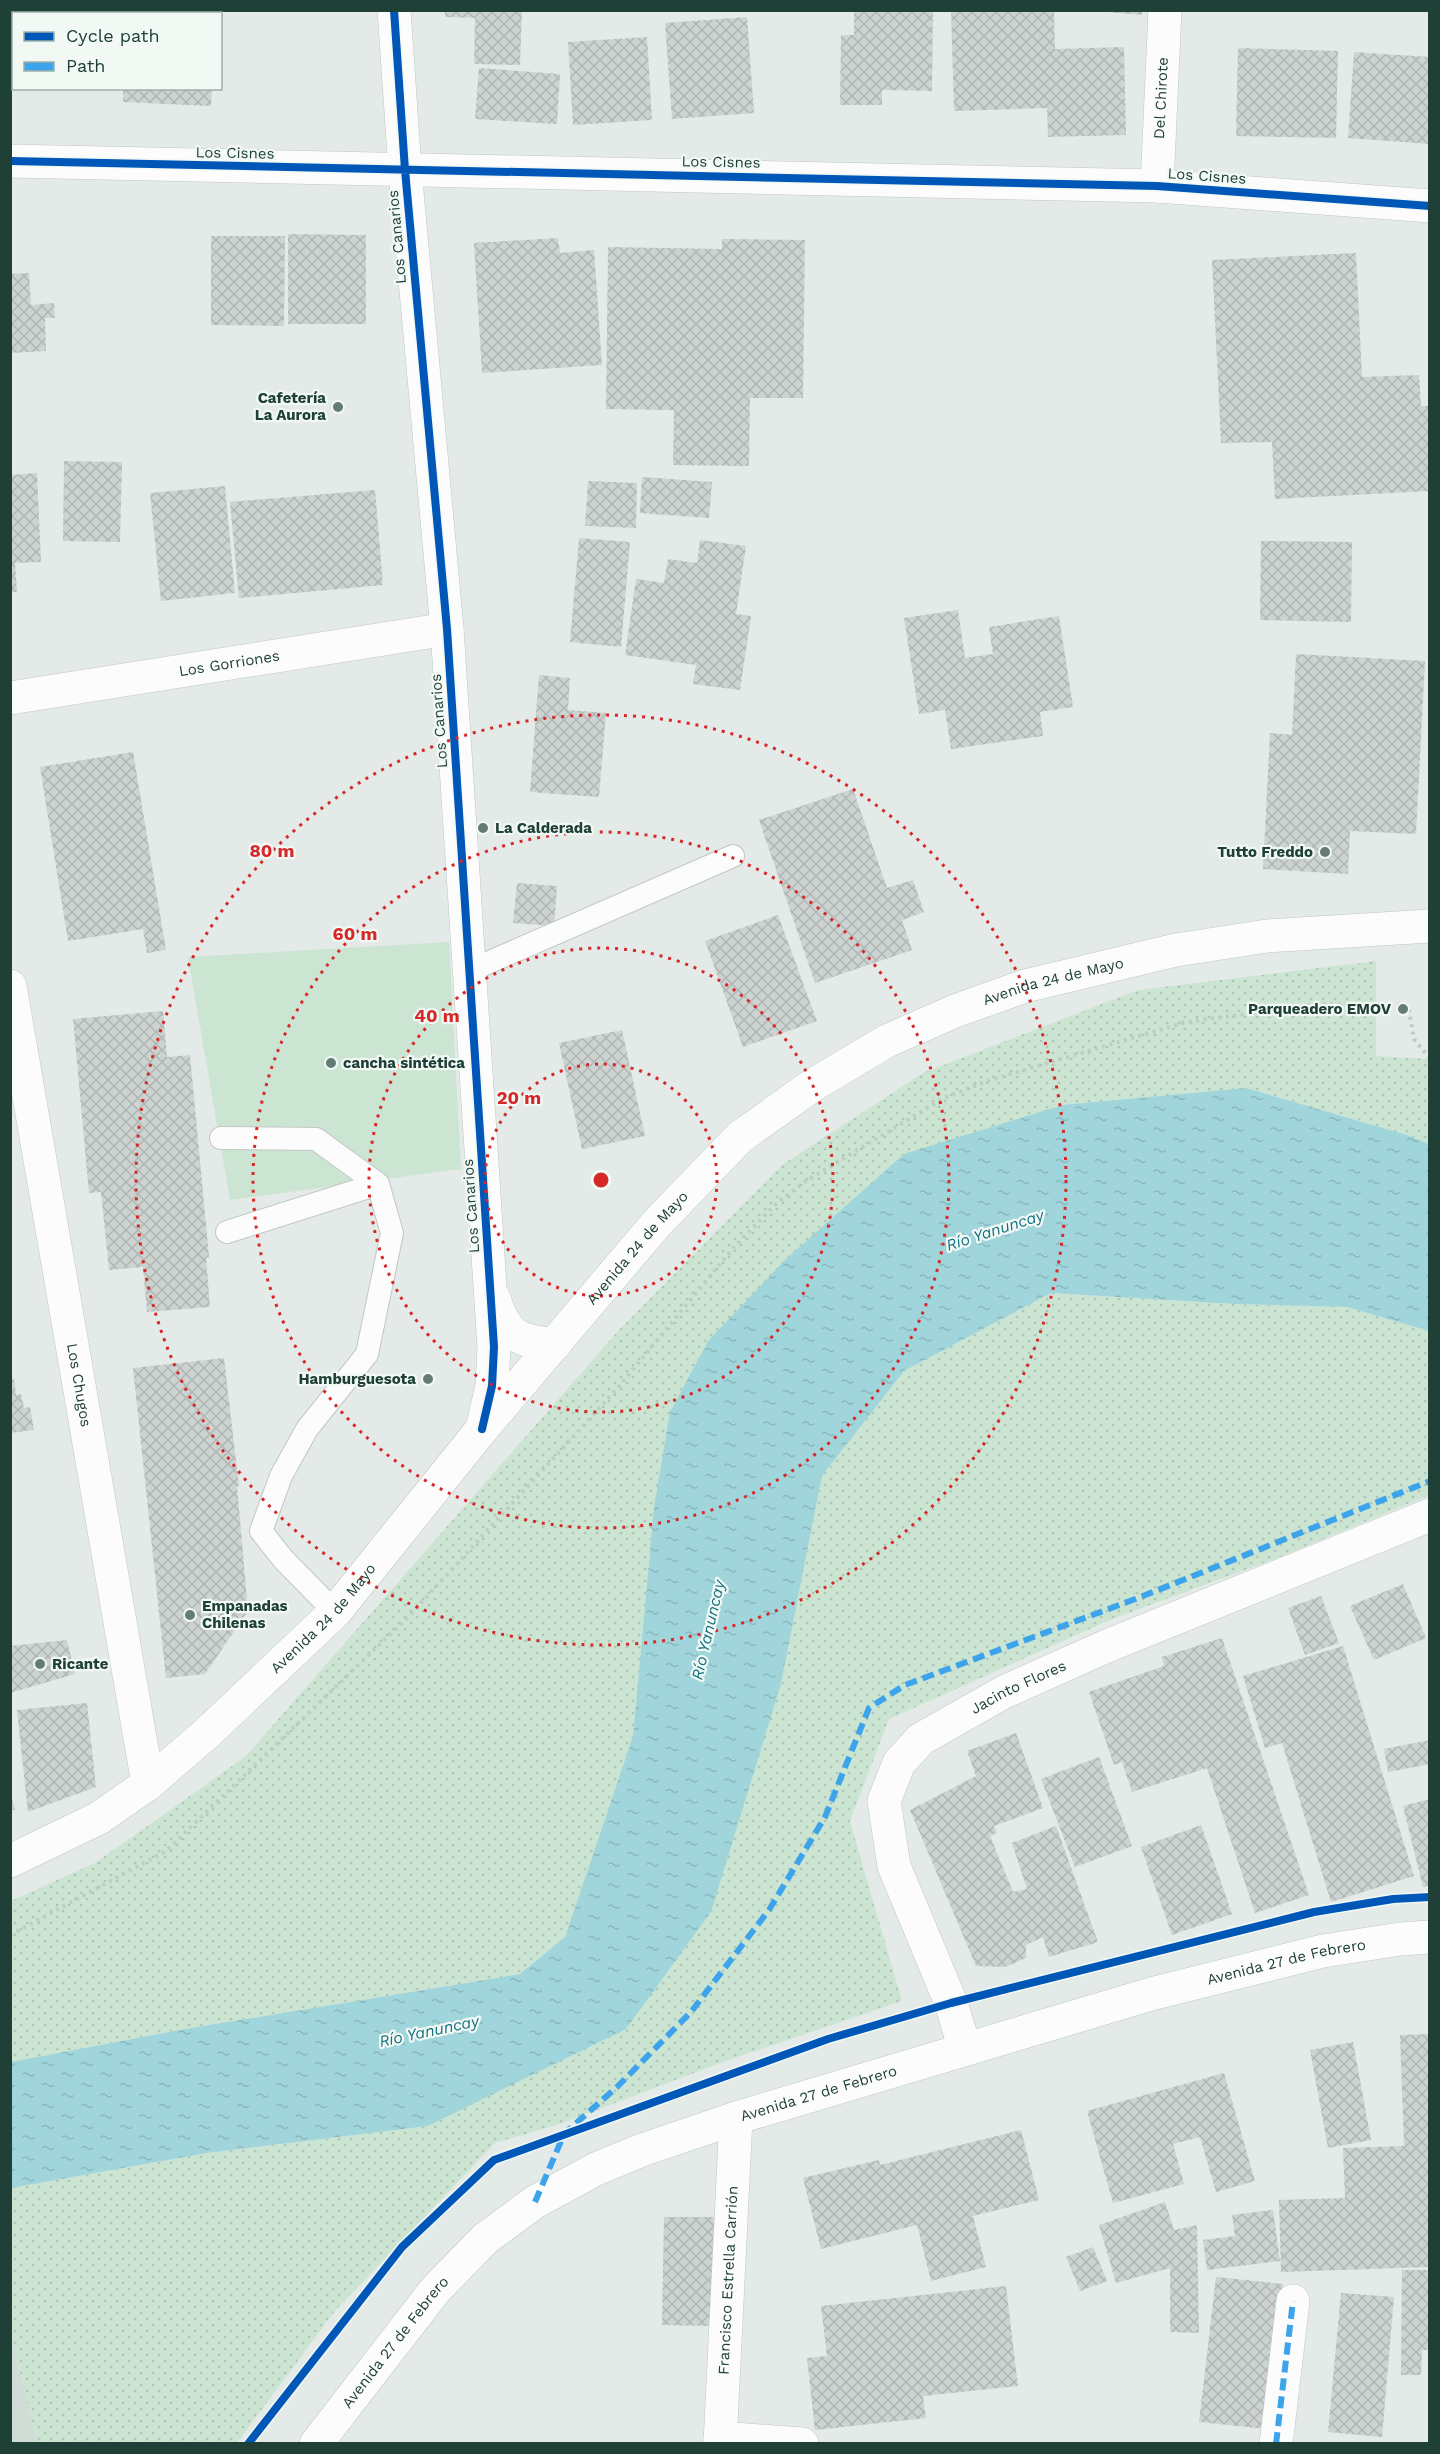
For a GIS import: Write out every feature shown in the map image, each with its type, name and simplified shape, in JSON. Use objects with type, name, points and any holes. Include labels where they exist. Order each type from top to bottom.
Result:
[{"type":"street","name":"Los Canarios","points":[[394,10],[405,170],[447,628],[489,1282],[493,1357],[492,1386],[482,1429]]},
{"type":"street","name":"Del Chirote","points":[[1156,186],[1165,10]]},
{"type":"street","name":"Los Cisnes","points":[[10,161],[1156,186],[1430,206]]},
{"type":"street","name":"Los Gorriones","points":[[10,698],[447,628]]},
{"type":"street","name":"Avenida 24 de Mayo","points":[[10,1861],[99,1818],[148,1784],[207,1733],[335,1612],[482,1429],[657,1223],[740,1137],[813,1085],[887,1041],[955,1011],[1025,986],[1165,953],[1267,936],[1430,926]]},
{"type":"street","name":"Los Chugos","points":[[10,986],[148,1784]]},
{"type":"street","name":"Los Canarios","points":[[489,1282],[499,1315],[516,1337],[536,1343],[555,1344]]},
{"type":"street","name":"Jacinto Flores","points":[[965,2049],[951,2003],[894,1866],[884,1801],[899,1763],[921,1739],[1004,1692],[1107,1646],[1430,1515]]},
{"type":"street","name":"Avenida 27 de Febrero","points":[[316,2444],[436,2289],[486,2238],[535,2202],[596,2169],[642,2150],[736,2118],[1151,1994],[1323,1951],[1430,1936]]},
{"type":"street","name":"Francisco Estrella Carrión","points":[[720,2441],[736,2118]]},
{"type":"street","points":[[1275,2444],[1293,2301]]},
{"type":"street","points":[[720,2441],[802,2444]]},
{"type":"lane","points":[[469,971],[733,856]]},
{"type":"lane","points":[[221,1138],[316,1139],[378,1184],[393,1233],[367,1354],[307,1429],[282,1476],[261,1531],[283,1559],[335,1612]]},
{"type":"lane","points":[[227,1232],[378,1184]]},
{"type":"path","points":[[10,1935],[166,1851],[409,1616],[616,1390],[735,1245],[778,1202],[806,1181],[944,1098],[987,1081],[1186,1022],[1321,1004],[1408,1005],[1414,1039],[1430,1059]]},
{"type":"shaded area","points":[[11,2334],[37,2443],[11,2443]]},
{"type":"green space","name":"cancha sintética","points":[[449,942],[461,1169],[230,1200],[188,957]]},
{"type":"green space","points":[[1376,961],[1376,1056],[1429,1059],[1429,1144],[1407,1135],[1246,1088],[654,1507],[633,1736],[565,1937],[520,1974],[179,2030],[11,2062],[11,1901],[95,1863],[245,1757],[619,1330],[782,1165],[923,1073],[1138,990]]},
{"type":"green space","points":[[1051,1293],[1234,1304],[1347,1307],[1429,1331],[1429,1495],[1275,1559],[1112,1619],[889,1719],[850,1821],[902,2001],[717,2064],[563,2123],[495,2143],[334,2312],[237,2443],[37,2443],[11,2334],[10,2188],[207,2153],[428,2126],[781,1684],[822,1476],[904,1371]]},
{"type":"water","name":"Río Yanuncay","points":[[1246,1088],[1407,1135],[1429,1144],[1429,1331],[1347,1307],[1234,1304],[1051,1293],[904,1371],[822,1476],[781,1684],[711,1912],[626,2029],[428,2126],[207,2153],[11,2188],[11,2062],[179,2030],[520,1974],[565,1937],[633,1736],[654,1507],[670,1412],[708,1341],[785,1260],[904,1154],[1063,1105]]},
{"type":"building","points":[[10,10],[44,10],[44,12],[12,12],[11,59]]},
{"type":"building","points":[[134,10],[215,10],[215,12],[134,12]]},
{"type":"building","points":[[445,10],[522,10],[520,65],[474,64],[475,18],[445,17]]},
{"type":"building","points":[[854,10],[933,10],[932,91],[882,90],[882,105],[840,105],[841,35],[854,35]]},
{"type":"building","points":[[951,10],[1054,10],[1055,49],[1124,47],[1126,135],[1048,137],[1047,108],[954,111]]},
{"type":"building","points":[[1108,10],[1142,10],[1142,15],[1107,12]]},
{"type":"building","points":[[747,17],[754,113],[672,119],[665,23]]},
{"type":"building","points":[[647,37],[652,120],[573,125],[568,42]]},
{"type":"building","points":[[1238,48],[1338,51],[1336,138],[1236,136]]},
{"type":"building","points":[[1354,52],[1430,57],[1430,144],[1348,138]]},
{"type":"building","points":[[479,68],[560,74],[557,124],[475,119]]},
{"type":"building","points":[[123,90],[212,90],[211,106],[123,102]]},
{"type":"building","points":[[288,234],[366,235],[366,324],[288,324]]},
{"type":"building","points":[[211,236],[285,236],[284,326],[211,325]]},
{"type":"building","points":[[558,238],[560,253],[594,250],[602,365],[482,373],[474,243]]},
{"type":"building","points":[[722,239],[805,240],[803,398],[750,398],[749,466],[673,465],[674,410],[606,409],[608,247],[722,249]]},
{"type":"building","points":[[1356,253],[1362,377],[1419,375],[1421,406],[1430,406],[1430,491],[1275,499],[1272,442],[1221,443],[1212,260]]},
{"type":"building","points":[[29,273],[31,305],[54,303],[55,318],[45,318],[46,351],[10,353],[10,274]]},
{"type":"building","points":[[64,461],[122,462],[120,542],[63,541]]},
{"type":"building","points":[[37,473],[41,562],[15,563],[17,592],[10,592],[10,475]]},
{"type":"building","points":[[642,477],[712,482],[709,518],[640,513]]},
{"type":"building","points":[[588,481],[637,483],[636,528],[585,526]]},
{"type":"building","points":[[225,486],[235,593],[161,601],[150,493]]},
{"type":"building","points":[[375,490],[383,585],[239,598],[230,502]]},
{"type":"building","points":[[579,538],[630,542],[621,647],[570,642]]},
{"type":"building","points":[[700,540],[746,546],[736,614],[751,616],[740,690],[693,684],[696,665],[625,655],[636,579],[664,583],[668,559],[697,563]]},
{"type":"building","points":[[1261,541],[1352,542],[1351,622],[1260,620]]},
{"type":"building","points":[[958,610],[965,658],[993,654],[989,627],[1059,616],[1073,707],[1040,712],[1043,736],[951,749],[945,710],[919,714],[904,618]]},
{"type":"building","points":[[1296,654],[1425,661],[1416,834],[1350,831],[1348,874],[1263,869],[1270,733],[1292,735]]},
{"type":"building","points":[[539,675],[570,678],[568,710],[606,713],[599,797],[530,792]]},
{"type":"building","points":[[133,752],[166,950],[147,953],[143,929],[68,941],[40,767]]},
{"type":"building","points":[[853,789],[887,888],[913,880],[924,912],[902,920],[912,950],[815,983],[759,820]]},
{"type":"building","points":[[517,883],[557,886],[554,926],[513,923]]},
{"type":"building","points":[[778,915],[817,1021],[743,1047],[705,941]]},
{"type":"building","points":[[163,1011],[167,1057],[190,1055],[209,1257],[206,1258],[210,1307],[147,1312],[143,1267],[109,1270],[101,1192],[89,1193],[73,1019]]},
{"type":"building","points":[[622,1030],[645,1136],[582,1149],[559,1043]]},
{"type":"building","points":[[224,1358],[239,1486],[237,1486],[248,1611],[205,1674],[166,1678],[133,1368]]},
{"type":"building","points":[[14,1379],[16,1395],[21,1394],[24,1408],[30,1407],[34,1430],[10,1433],[10,1380]]},
{"type":"building","points":[[1403,1584],[1426,1638],[1374,1660],[1350,1606]]},
{"type":"building","points":[[1321,1596],[1339,1643],[1305,1655],[1288,1608]]},
{"type":"building","points":[[1222,1638],[1309,1895],[1255,1913],[1207,1768],[1132,1792],[1122,1762],[1114,1765],[1089,1692],[1164,1666],[1162,1657]]},
{"type":"building","points":[[67,1640],[75,1674],[10,1693],[10,1646]]},
{"type":"building","points":[[1343,1646],[1414,1876],[1331,1902],[1282,1743],[1265,1748],[1243,1676]]},
{"type":"building","points":[[87,1703],[96,1787],[28,1812],[17,1710]]},
{"type":"building","points":[[1016,1733],[1043,1808],[994,1826],[997,1833],[990,1836],[1013,1892],[1027,1889],[1012,1843],[1056,1826],[1098,1942],[1049,1957],[1043,1937],[1026,1945],[1026,1958],[1005,1967],[976,1966],[910,1810],[976,1776],[967,1751]]},
{"type":"building","points":[[1430,1740],[1430,1764],[1388,1772],[1384,1749]]},
{"type":"building","points":[[1099,1757],[1132,1846],[1075,1867],[1041,1779]]},
{"type":"building","points":[[10,1790],[15,1810],[10,1810]]},
{"type":"building","points":[[1430,1799],[1430,1885],[1423,1887],[1403,1806]]},
{"type":"building","points":[[1201,1825],[1232,1914],[1172,1935],[1141,1847]]},
{"type":"building","points":[[1430,2034],[1430,2267],[1281,2272],[1279,2200],[1345,2198],[1343,2148],[1404,2146],[1400,2035]]},
{"type":"building","points":[[1353,2042],[1371,2140],[1328,2148],[1310,2050]]},
{"type":"building","points":[[1224,2073],[1255,2181],[1216,2192],[1200,2137],[1173,2144],[1184,2184],[1113,2203],[1087,2111]]},
{"type":"building","points":[[1021,2130],[1039,2200],[973,2216],[986,2267],[931,2281],[917,2225],[821,2249],[803,2178],[879,2160],[880,2165]]},
{"type":"building","points":[[1165,2202],[1174,2230],[1197,2225],[1199,2333],[1170,2332],[1170,2268],[1116,2283],[1099,2225]]},
{"type":"building","points":[[1273,2210],[1280,2261],[1207,2270],[1203,2240],[1235,2236],[1232,2215]]},
{"type":"building","points":[[664,2217],[715,2217],[713,2326],[662,2325]]},
{"type":"building","points":[[1093,2247],[1107,2281],[1080,2291],[1066,2257]]},
{"type":"building","points":[[1402,2270],[1430,2270],[1430,2350],[1422,2350],[1421,2375],[1401,2375]]},
{"type":"building","points":[[1216,2277],[1283,2284],[1266,2429],[1199,2422]]},
{"type":"building","points":[[1006,2286],[1018,2386],[923,2396],[926,2418],[815,2430],[807,2358],[827,2356],[821,2306]]},
{"type":"building","points":[[1341,2293],[1394,2297],[1382,2437],[1328,2432]]},
{"type":"marked path","points":[[535,2202],[564,2134],[618,2086],[691,2012],[769,1910],[825,1817],[869,1708],[905,1685],[1138,1598],[1430,1481]]},
{"type":"marked path","points":[[1276,2444],[1293,2301]]},
{"type":"cycle path","points":[[394,10],[405,170],[447,629],[494,1347],[492,1386],[482,1429]]},
{"type":"cycle path","points":[[10,161],[1157,186],[1430,206]]},
{"type":"cycle path","points":[[248,2444],[402,2247],[494,2160],[828,2039],[951,2003],[1314,1912],[1393,1899],[1430,1897]]},
{"type":"place","name":"Cafetería La Aurora","points":[[338,407]]},
{"type":"place","name":"La Calderada","points":[[483,828]]},
{"type":"place","name":"Tutto Freddo","points":[[1325,852]]},
{"type":"place","name":"Parqueadero EMOV","points":[[1403,1009]]},
{"type":"place","name":"cancha sintética","points":[[331,1063]]},
{"type":"place","name":"Hamburguesota","points":[[428,1379]]},
{"type":"place","name":"Empanadas Chilenas","points":[[190,1615]]},
{"type":"place","name":"Ricante","points":[[40,1664]]}]
